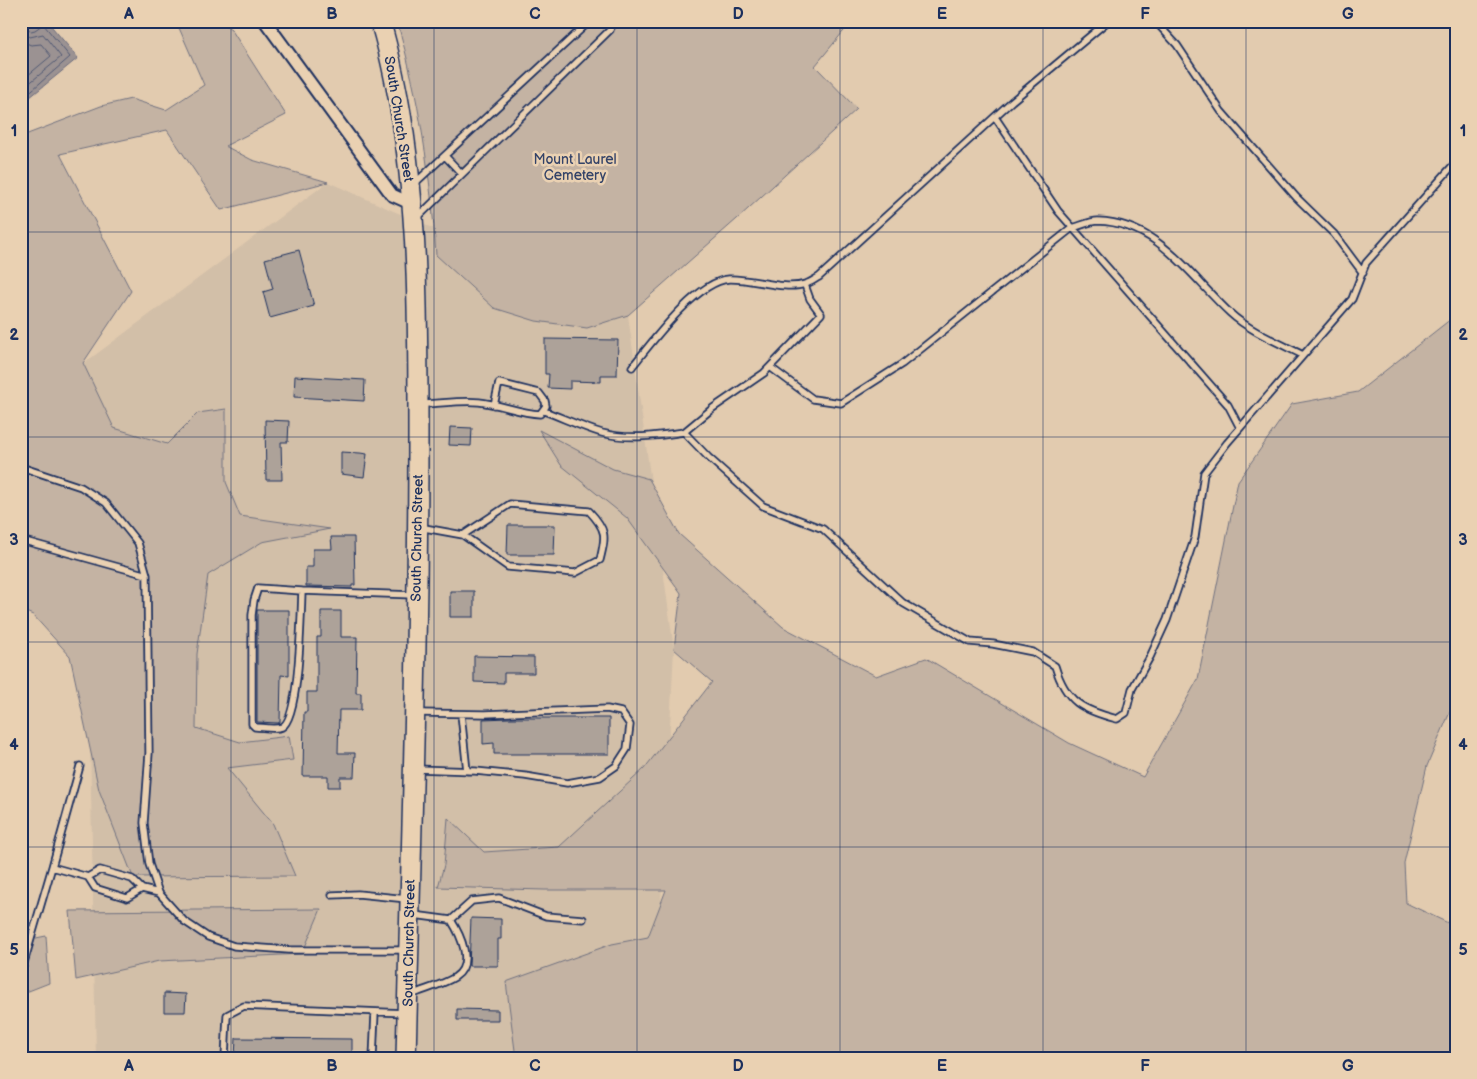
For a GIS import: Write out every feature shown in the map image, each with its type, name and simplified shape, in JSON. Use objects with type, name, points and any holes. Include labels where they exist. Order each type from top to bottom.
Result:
[{"type":"highway","name":"South Church Street","points":[[380,21],[388,47],[406,145],[412,204],[418,342],[416,595],[406,1058]]},
{"type":"street","points":[[265,21],[392,195],[412,204]]},
{"type":"lane","points":[[412,204],[445,156],[590,21]]},
{"type":"lane","points":[[412,204],[462,174],[610,30],[613,21]]},
{"type":"lane","points":[[634,21],[640,23],[659,21]]},
{"type":"lane","points":[[632,367],[683,307],[702,290],[714,283],[728,279],[790,286],[805,284],[819,277],[995,117],[1108,21]]},
{"type":"lane","points":[[1155,21],[1177,45],[1221,111],[1296,197],[1334,234],[1363,272]]},
{"type":"lane","points":[[995,117],[1058,211],[1228,405],[1240,428]]},
{"type":"lane","points":[[445,156],[462,174]]},
{"type":"lane","points":[[684,432],[708,457],[763,506],[822,529],[904,603],[970,642],[993,644],[1033,652],[1055,666],[1060,682],[1066,692],[1085,709],[1117,719],[1126,713],[1132,689],[1150,657],[1166,620],[1195,536],[1204,473],[1240,428],[1352,299],[1366,263],[1456,162]]},
{"type":"lane","points":[[770,368],[813,399],[841,403],[902,364],[1072,228],[1097,221],[1143,232],[1164,246],[1231,314],[1303,355]]},
{"type":"lane","points":[[544,411],[603,433],[625,436],[664,435],[684,432],[713,408],[770,368],[821,314],[810,299],[805,284]]},
{"type":"lane","points":[[418,404],[479,402],[530,413],[540,414],[546,406],[539,393],[499,383],[494,405]]},
{"type":"lane","points":[[21,467],[81,487],[106,502],[138,544],[147,575],[149,753],[144,823],[149,864],[159,893],[184,921],[208,936],[234,946],[289,950],[408,950]]},
{"type":"lane","points":[[417,526],[463,535],[508,567],[575,573],[600,560],[604,541],[601,524],[589,511],[510,504],[463,535]]},
{"type":"lane","points":[[21,540],[147,575]]},
{"type":"lane","points":[[302,590],[297,683],[290,716],[286,724],[281,727],[255,727],[252,724],[252,615],[258,588],[416,595]]},
{"type":"lane","points":[[412,769],[467,771],[567,782],[600,776],[616,766],[627,749],[630,725],[621,712],[608,709],[413,714]]},
{"type":"lane","points":[[461,714],[467,771]]},
{"type":"lane","points":[[21,972],[80,766]]},
{"type":"lane","points":[[52,867],[88,877],[96,888],[127,898],[142,889]]},
{"type":"lane","points":[[88,877],[100,870],[132,879],[142,889],[159,893]]},
{"type":"lane","points":[[225,1058],[227,1015],[244,1006],[375,1012],[407,1005],[456,976],[462,970],[465,954],[462,939],[451,920],[358,894],[332,895]]},
{"type":"lane","points":[[451,920],[472,901],[500,898],[546,916],[584,919]]},
{"type":"lane","points":[[373,1058],[375,1012]]},
{"type":"shaded area","points":[[328,182],[628,315],[674,649],[653,1058],[96,1058],[83,364]]},
{"type":"green space","points":[[176,21],[220,21],[231,29],[286,115],[225,146],[252,160],[328,182],[221,210],[167,130],[60,154],[131,291],[83,363],[114,428],[167,444],[198,413],[226,409],[226,482],[240,516],[330,529],[262,542],[208,575],[197,654],[196,728],[240,742],[289,736],[293,760],[227,768],[273,824],[295,876],[133,877],[99,790],[70,656],[33,615],[21,610],[21,132],[25,135],[101,106],[131,99],[166,110],[204,85]]},
{"type":"green space","name":"Mount Laurel Cemetery","points":[[397,21],[852,21],[815,66],[857,109],[737,219],[628,315],[587,328],[536,321],[494,308],[436,255],[423,137],[412,79]]},
{"type":"green space","points":[[1456,315],[1456,698],[1427,766],[1404,863],[1406,903],[1448,923],[1456,912],[1456,1058],[516,1058],[506,982],[612,944],[648,937],[666,890],[544,890],[438,887],[444,865],[448,818],[484,852],[559,847],[644,769],[712,682],[674,649],[681,593],[627,518],[561,465],[539,430],[613,469],[649,479],[679,534],[783,627],[876,676],[926,658],[1069,743],[1143,777],[1198,679],[1238,481],[1292,404],[1358,392]]},
{"type":"green space","points":[[321,909],[302,954],[159,961],[76,980],[70,911]]},
{"type":"green space","points":[[46,936],[49,983],[21,994],[21,941]]},
{"type":"water","points":[[21,21],[28,21],[32,26],[39,21],[47,21],[78,58],[24,102],[21,99]]},
{"type":"building","points":[[299,250],[314,306],[270,318],[263,292],[273,289],[265,259]]},
{"type":"building","points":[[545,339],[618,340],[617,375],[601,375],[601,382],[570,381],[570,389],[548,388],[549,374],[545,374]]},
{"type":"building","points":[[295,376],[365,380],[364,401],[294,397]]},
{"type":"building","points":[[265,420],[289,421],[288,442],[281,442],[282,480],[266,480]]},
{"type":"building","points":[[450,427],[472,428],[471,446],[449,445]]},
{"type":"building","points":[[341,452],[367,454],[364,477],[341,474]]},
{"type":"building","points":[[508,525],[555,525],[554,555],[507,555]]},
{"type":"building","points":[[331,537],[354,537],[355,585],[352,585],[352,587],[306,586],[306,567],[313,567],[313,549],[332,549]]},
{"type":"building","points":[[450,591],[474,591],[474,617],[450,617]]},
{"type":"building","points":[[257,610],[289,610],[289,676],[281,675],[280,722],[278,723],[257,722]]},
{"type":"building","points":[[321,611],[341,611],[341,637],[357,637],[356,693],[361,693],[361,710],[339,710],[338,753],[355,753],[354,777],[340,777],[340,787],[328,787],[328,776],[303,776],[304,712],[307,712],[307,692],[317,692],[317,637],[321,637]]},
{"type":"building","points":[[474,656],[534,657],[534,673],[504,673],[504,683],[474,682]]},
{"type":"building","points":[[609,718],[609,754],[494,754],[494,743],[483,744],[483,719]]},
{"type":"building","points":[[471,918],[501,919],[501,939],[498,939],[498,966],[469,966]]},
{"type":"building","points":[[164,993],[186,994],[185,1012],[164,1012]]},
{"type":"building","points":[[457,1009],[498,1010],[498,1020],[457,1020]]},
{"type":"building","points":[[236,1038],[352,1039],[352,1058],[235,1058]]}]
